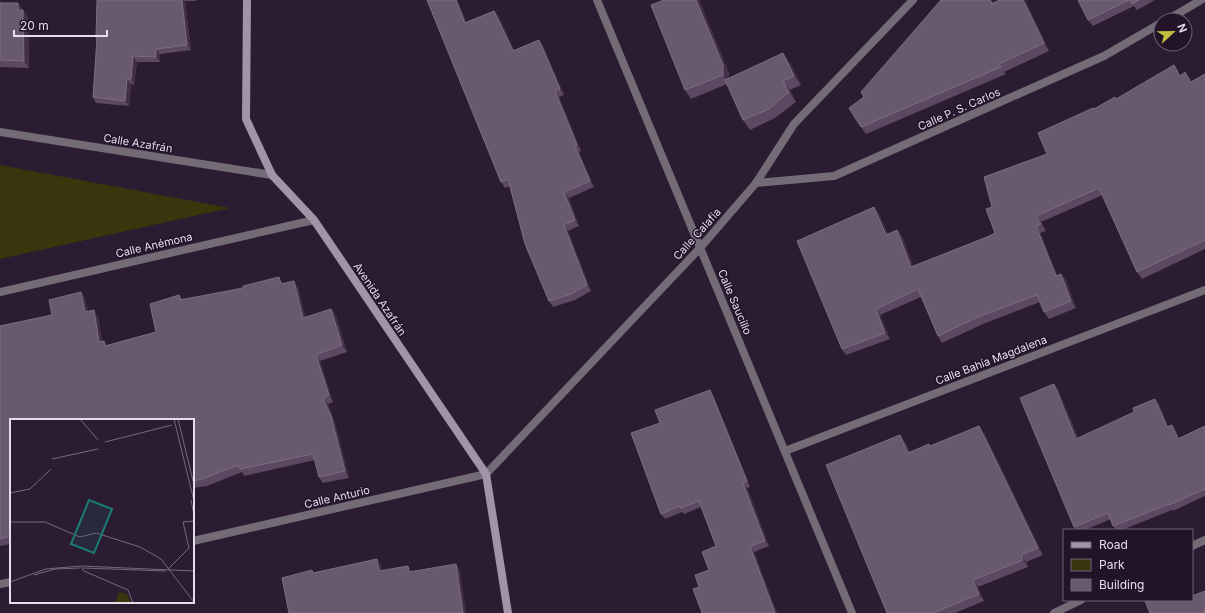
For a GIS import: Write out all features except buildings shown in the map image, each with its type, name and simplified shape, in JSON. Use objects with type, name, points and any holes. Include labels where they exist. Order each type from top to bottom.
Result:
[{"type":"street","name":"Avenida Azafrán","points":[[247,0],[246,119],[272,175],[314,220],[486,474],[508,613]]},
{"type":"street","name":"Calle Saucillo","points":[[598,0],[852,613]]},
{"type":"street","name":"Calle Calafia","points":[[486,474],[700,248],[756,183],[794,124],[913,0]]},
{"type":"street","points":[[1181,12],[1201,0]]},
{"type":"street","name":"Calle P. S. Carlos","points":[[756,183],[834,176],[1104,56],[1153,28]]},
{"type":"street","name":"Calle Azafrán","points":[[0,132],[272,175]]},
{"type":"street","name":"Calle Anémona","points":[[0,292],[314,220]]},
{"type":"street","name":"Calle Bahía Magdalena","points":[[785,451],[1205,290]]},
{"type":"street","name":"Calle Anturio","points":[[194,541],[486,474]]},
{"type":"street","points":[[1193,546],[1205,540]]},
{"type":"street","points":[[0,584],[10,582]]},
{"type":"street","points":[[1054,613],[1079,601]]},
{"type":"green space","points":[[0,165],[230,208],[0,259]]}]
